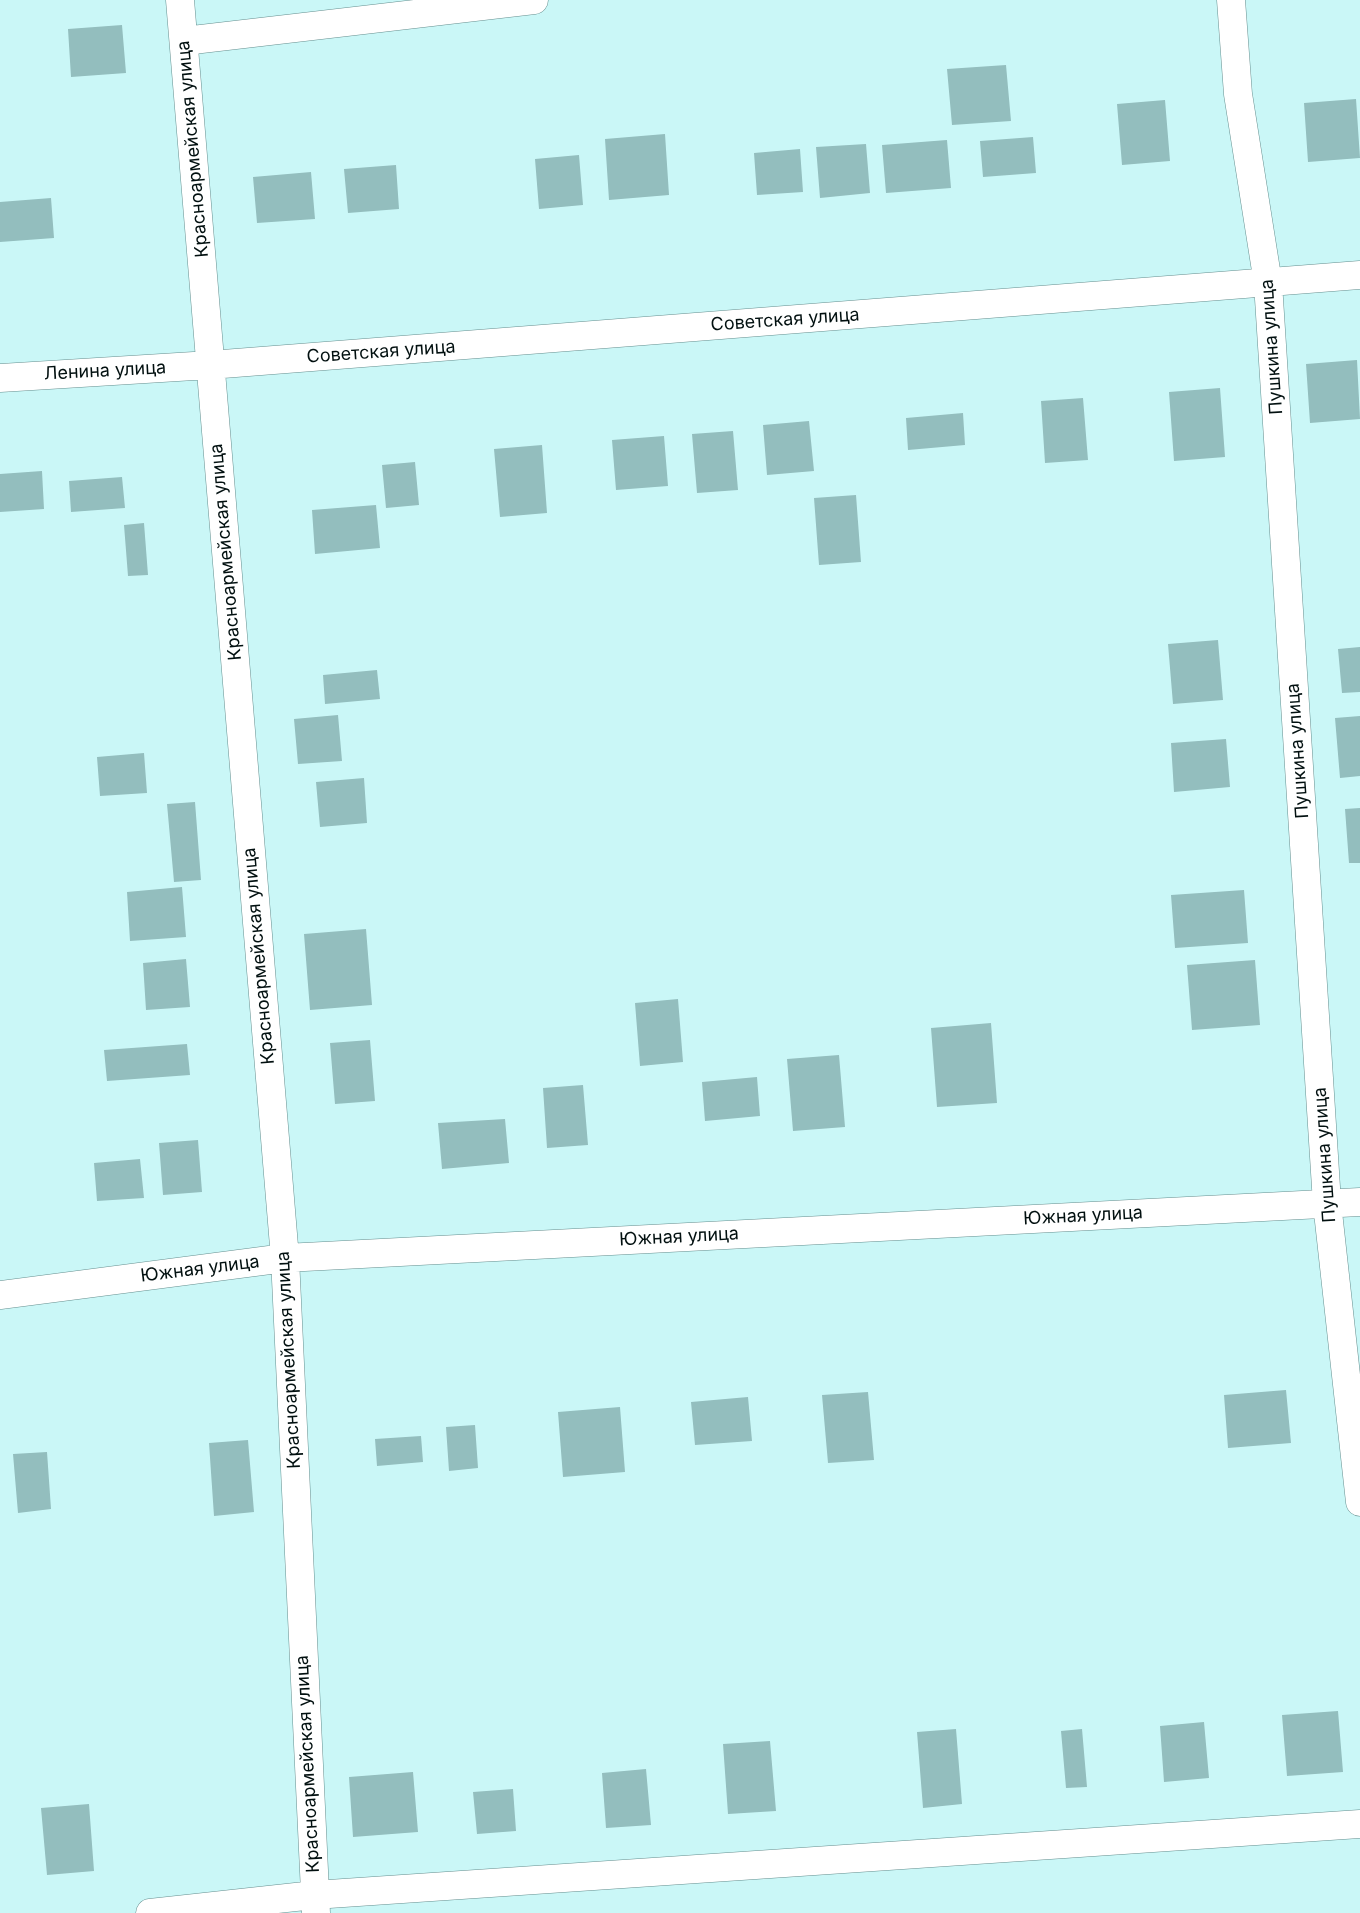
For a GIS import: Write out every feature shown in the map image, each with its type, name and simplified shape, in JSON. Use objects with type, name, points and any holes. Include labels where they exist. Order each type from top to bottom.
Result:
[{"type":"street","name":"Красноармейская улица","points":[[180,0],[285,1258],[315,1904]]},
{"type":"street","points":[[184,41],[534,0]]},
{"type":"street","name":"Пушкина улица","points":[[1231,0],[1238,94],[1268,283],[1327,1203],[1360,1502]]},
{"type":"street","name":"Советская улица","points":[[210,365],[1360,275]]},
{"type":"street","name":"Ленина улица","points":[[0,378],[210,365]]},
{"type":"street","name":"Южная улица","points":[[0,1295],[285,1258],[1360,1202]]},
{"type":"street","points":[[150,1913],[315,1904],[1360,1824]]},
{"type":"building","points":[[122,25],[126,73],[71,77],[68,29]]},
{"type":"building","points":[[1006,65],[1011,121],[952,125],[947,69]]},
{"type":"building","points":[[1356,99],[1360,158],[1308,162],[1304,103]]},
{"type":"building","points":[[1165,100],[1170,161],[1122,165],[1117,104]]},
{"type":"building","points":[[665,134],[669,195],[609,200],[605,139]]},
{"type":"building","points":[[1033,137],[1036,173],[983,177],[980,141]]},
{"type":"building","points":[[947,140],[951,188],[886,193],[882,145]]},
{"type":"building","points":[[866,144],[870,193],[820,198],[816,147]]},
{"type":"building","points":[[800,149],[803,192],[757,195],[754,153]]},
{"type":"building","points":[[579,155],[583,205],[539,209],[535,159]]},
{"type":"building","points":[[396,165],[399,209],[348,213],[344,169]]},
{"type":"building","points":[[311,172],[315,219],[257,223],[253,177]]},
{"type":"building","points":[[51,198],[54,238],[0,242],[0,202]]},
{"type":"building","points":[[1357,360],[1360,419],[1310,423],[1306,364]]},
{"type":"building","points":[[1220,388],[1225,457],[1174,461],[1169,392]]},
{"type":"building","points":[[1083,398],[1088,460],[1045,463],[1041,401]]},
{"type":"building","points":[[963,413],[965,445],[908,450],[906,418]]},
{"type":"building","points":[[809,421],[814,471],[767,475],[763,425]]},
{"type":"building","points":[[733,431],[738,490],[697,493],[692,434]]},
{"type":"building","points":[[664,436],[668,486],[616,490],[612,440]]},
{"type":"building","points":[[542,445],[547,513],[500,517],[494,449]]},
{"type":"building","points":[[415,462],[419,505],[386,508],[382,465]]},
{"type":"building","points":[[42,471],[44,509],[0,512],[0,474]]},
{"type":"building","points":[[122,477],[125,508],[71,512],[69,481]]},
{"type":"building","points":[[856,495],[861,562],[819,565],[814,498]]},
{"type":"building","points":[[376,505],[380,548],[315,554],[312,510]]},
{"type":"building","points":[[144,523],[148,575],[128,576],[124,525]]},
{"type":"building","points":[[1218,640],[1223,700],[1173,704],[1168,644]]},
{"type":"building","points":[[1360,647],[1360,692],[1342,693],[1338,649]]},
{"type":"building","points":[[377,670],[380,699],[325,704],[323,675]]},
{"type":"building","points":[[338,715],[342,761],[298,764],[294,719]]},
{"type":"building","points":[[1360,716],[1360,776],[1340,778],[1335,718]]},
{"type":"building","points":[[1226,739],[1230,787],[1174,792],[1171,743]]},
{"type":"building","points":[[144,753],[147,793],[100,796],[97,757]]},
{"type":"building","points":[[364,778],[367,823],[320,827],[316,782]]},
{"type":"building","points":[[195,802],[201,880],[174,882],[167,804]]},
{"type":"building","points":[[1360,808],[1360,863],[1349,863],[1345,809]]},
{"type":"building","points":[[182,887],[186,937],[130,941],[127,892]]},
{"type":"building","points":[[1244,890],[1248,943],[1175,948],[1171,895]]},
{"type":"building","points":[[366,929],[372,1005],[310,1010],[304,934]]},
{"type":"building","points":[[186,959],[190,1007],[146,1010],[143,963]]},
{"type":"building","points":[[1255,960],[1260,1025],[1192,1030],[1187,965]]},
{"type":"building","points":[[678,999],[683,1062],[640,1066],[635,1003]]},
{"type":"building","points":[[991,1023],[997,1103],[937,1107],[931,1028]]},
{"type":"building","points":[[370,1040],[375,1101],[335,1104],[330,1043]]},
{"type":"building","points":[[187,1044],[190,1075],[107,1081],[104,1050]]},
{"type":"building","points":[[839,1055],[845,1127],[793,1131],[787,1059]]},
{"type":"building","points":[[757,1077],[760,1116],[705,1121],[702,1082]]},
{"type":"building","points":[[583,1085],[588,1145],[547,1148],[543,1088]]},
{"type":"building","points":[[505,1119],[509,1163],[442,1169],[438,1123]]},
{"type":"building","points":[[198,1140],[202,1192],[163,1195],[159,1143]]},
{"type":"building","points":[[140,1159],[144,1198],[97,1201],[94,1163]]},
{"type":"building","points":[[1286,1390],[1291,1443],[1228,1448],[1224,1395]]},
{"type":"building","points":[[868,1392],[874,1460],[828,1463],[822,1395]]},
{"type":"building","points":[[748,1397],[752,1441],[695,1445],[691,1402]]},
{"type":"building","points":[[620,1407],[625,1472],[563,1477],[558,1412]]},
{"type":"building","points":[[475,1425],[478,1468],[449,1471],[446,1427]]},
{"type":"building","points":[[421,1436],[423,1462],[377,1466],[375,1439]]},
{"type":"building","points":[[248,1440],[254,1512],[214,1516],[209,1443]]},
{"type":"building","points":[[47,1452],[51,1509],[18,1513],[13,1454]]},
{"type":"building","points":[[1338,1711],[1343,1772],[1287,1776],[1282,1715]]},
{"type":"building","points":[[1204,1722],[1209,1778],[1164,1782],[1160,1726]]},
{"type":"building","points":[[956,1729],[962,1804],[923,1808],[917,1732]]},
{"type":"building","points":[[1082,1729],[1087,1787],[1066,1788],[1061,1731]]},
{"type":"building","points":[[770,1741],[776,1811],[728,1814],[723,1744]]},
{"type":"building","points":[[646,1769],[651,1825],[606,1828],[602,1773]]},
{"type":"building","points":[[413,1772],[418,1832],[353,1837],[349,1777]]},
{"type":"building","points":[[513,1789],[516,1831],[477,1834],[473,1792]]},
{"type":"building","points":[[89,1804],[94,1871],[47,1875],[41,1808]]}]
